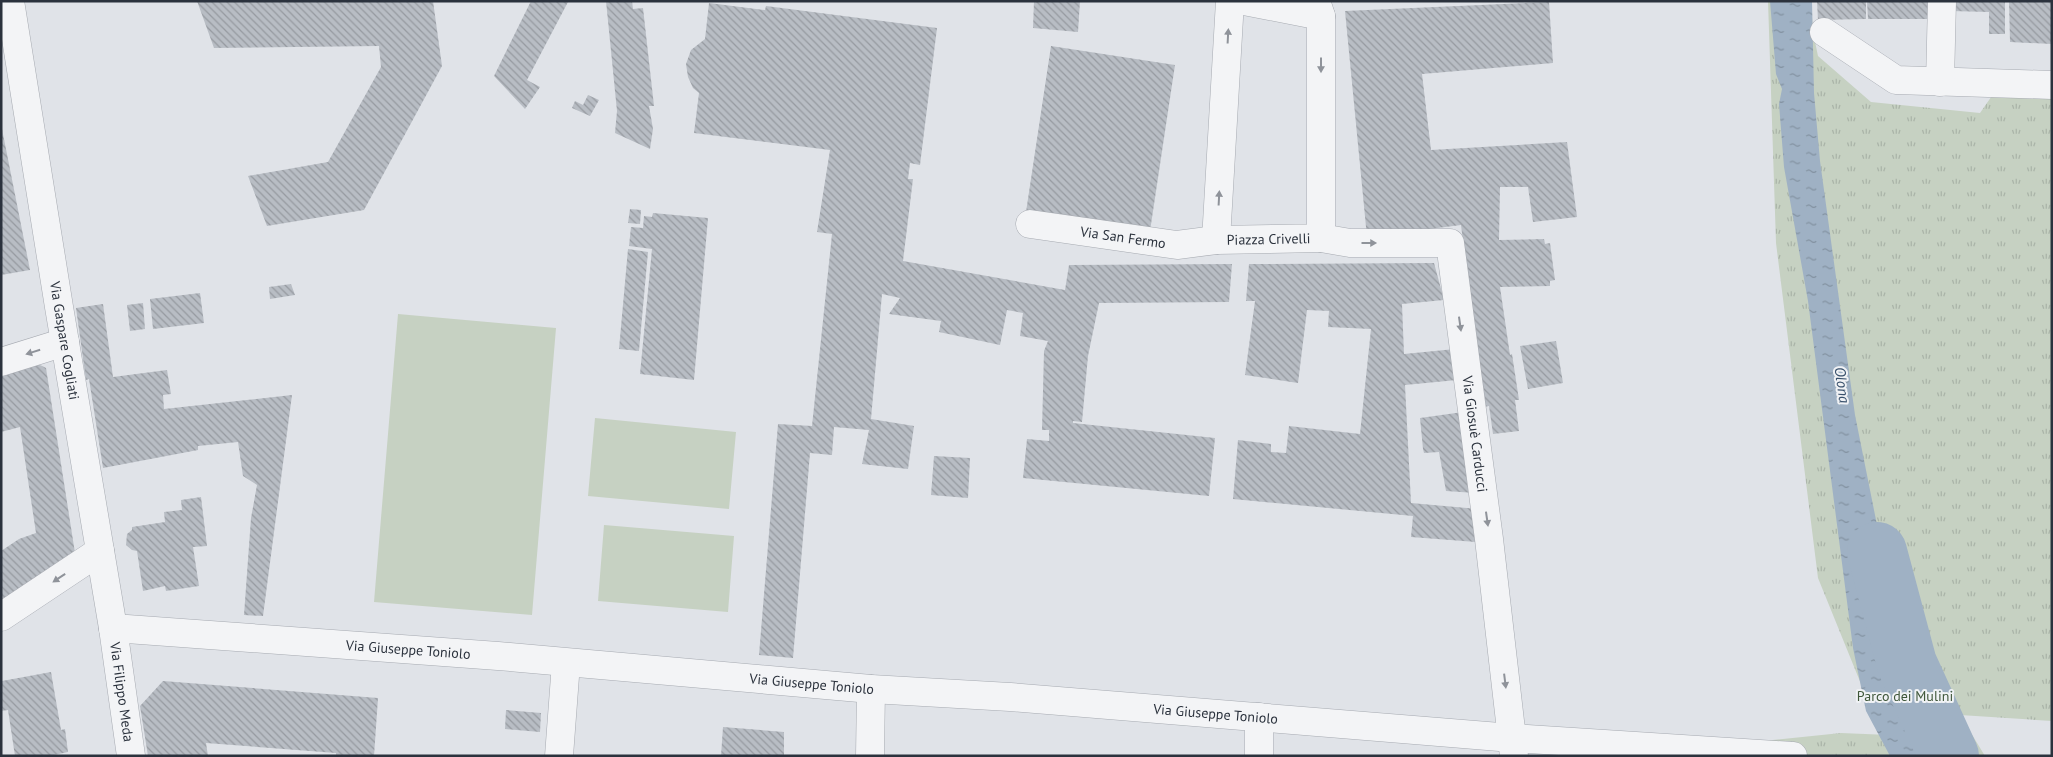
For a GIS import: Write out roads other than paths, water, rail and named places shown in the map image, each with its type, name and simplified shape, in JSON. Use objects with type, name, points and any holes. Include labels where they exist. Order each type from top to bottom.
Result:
[{"type":"street","name":"Via Gaspare Cogliati","points":[[10,1],[10,53],[66,342],[113,628]]},
{"type":"street","name":"Piazza Crivelli","points":[[1230,1],[1216,240],[1321,238],[1318,9],[1244,1]]},
{"type":"street","points":[[1940,82],[1942,1]]},
{"type":"street","points":[[1824,32],[1896,80],[2052,85]]},
{"type":"street","name":"Via San Fermo","points":[[1030,224],[1177,245],[1216,240]]},
{"type":"street","name":"Via Giosuè Carducci","points":[[1321,238],[1350,243],[1450,243],[1490,539],[1513,747]]},
{"type":"street","points":[[1,362],[66,342]]},
{"type":"street","points":[[1,617],[100,551]]},
{"type":"street","name":"Via Giuseppe Toniolo","points":[[113,628],[498,656],[871,689],[1010,696],[1259,717],[1513,747],[1793,756]]},
{"type":"street","name":"Via Filippo Meda","points":[[113,628],[131,756]]},
{"type":"street","points":[[559,756],[566,663]]},
{"type":"street","points":[[870,756],[871,689]]},
{"type":"street","points":[[1258,756],[1259,717]]},
{"type":"water","points":[[1770,1],[1812,1],[1814,93],[1820,161],[1855,415],[1900,640],[1914,696],[1931,746],[1939,756],[1890,756],[1866,711],[1853,648],[1808,301],[1784,167],[1779,104],[1782,89],[1776,74]]},
{"type":"waterway","name":"Olona","points":[[1877,552],[1907,664],[1949,756]]},
{"type":"park label","name":"Parco dei Mulini","points":[[1905,696]]}]
